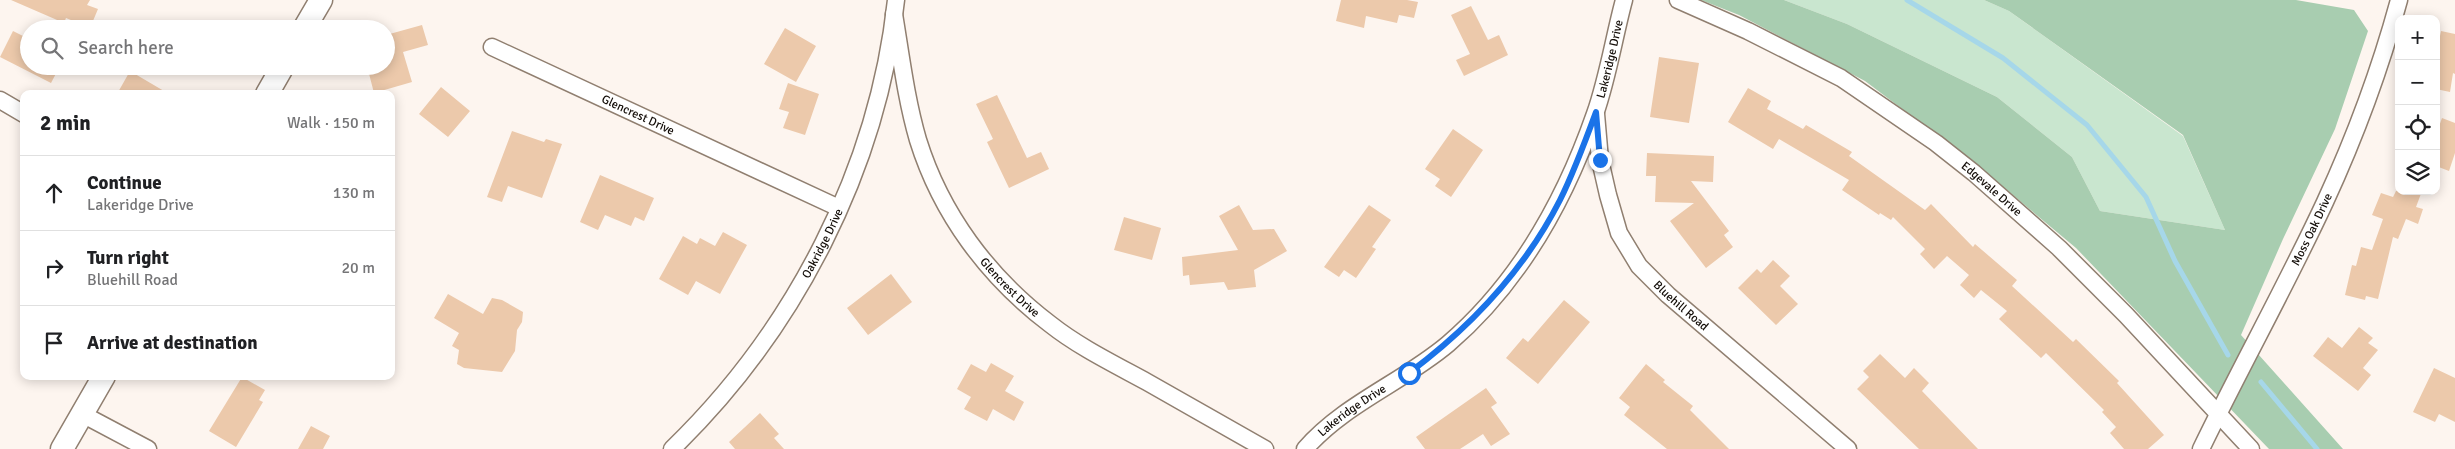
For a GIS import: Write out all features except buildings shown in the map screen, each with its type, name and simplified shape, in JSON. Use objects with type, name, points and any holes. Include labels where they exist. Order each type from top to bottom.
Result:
[{"type":"main road","points":[[308,20],[317,1]]},
{"type":"main road","points":[[269,90],[278,75]]},
{"type":"main road","points":[[62,449],[102,380]]},
{"type":"street","name":"Lakeridge Drive","points":[[1305,449],[1344,414],[1409,373],[1448,344],[1506,282],[1559,201],[1596,112],[1624,0]]},
{"type":"street","name":"Edgevale Drive","points":[[1678,0],[1748,31],[1841,78],[1936,144],[1974,173],[2059,248],[2126,314],[2251,449]]},
{"type":"street","name":"Moss Oak Drive","points":[[2201,449],[2325,203],[2371,92],[2399,0]]},
{"type":"street","name":"Oakridge Drive","points":[[672,449],[725,392],[767,336],[807,274],[858,165],[883,78],[895,7]]},
{"type":"street","name":"Glencrest Drive","points":[[895,7],[910,108],[918,141],[948,212],[975,251],[1016,295],[1051,325],[1082,345],[1265,449]]},
{"type":"street","name":"Glencrest Drive","points":[[492,47],[839,208]]},
{"type":"street","points":[[0,100],[20,112]]},
{"type":"street","name":"Bluehill Road","points":[[1596,112],[1600,160],[1608,196],[1619,232],[1639,266],[1668,295],[1848,449]]},
{"type":"street","points":[[82,414],[148,449]]},
{"type":"green space","points":[[1701,0],[1784,0],[1847,24],[1997,97],[2072,157],[2100,211],[2225,230],[2183,135],[2009,11],[1984,0],[2296,0],[2354,10],[2368,31],[2335,129],[2283,239],[2241,335],[2343,449],[2269,449],[2076,248],[1978,166],[1865,81],[1739,15]]},
{"type":"green space","points":[[1784,0],[1984,0],[2009,11],[2183,136],[2225,230],[2100,211],[2072,157],[1997,97],[1847,24]]},
{"type":"waterway","points":[[1907,0],[2003,58],[2087,125],[2146,197],[2175,261],[2228,355]]},
{"type":"waterway","points":[[2261,382],[2317,449]]},
{"type":"route","points":[[1409,373],[1448,344],[1512,276],[1559,201],[1596,112],[1600,160]]}]
